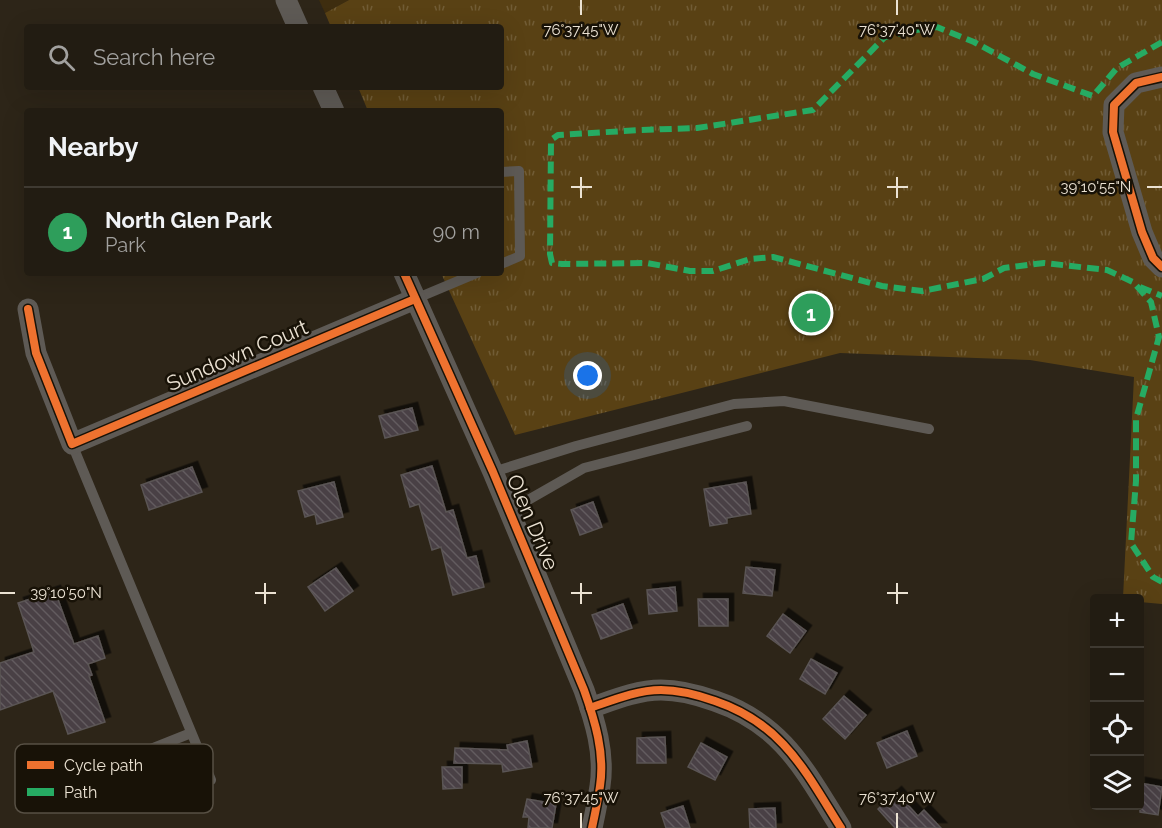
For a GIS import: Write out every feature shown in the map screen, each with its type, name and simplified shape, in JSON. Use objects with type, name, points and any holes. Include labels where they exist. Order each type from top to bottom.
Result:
[{"type":"street","points":[[286,0],[297,24]]},
{"type":"street","points":[[1162,78],[1136,83],[1114,105],[1113,132],[1142,232],[1153,258],[1162,267]]},
{"type":"street","points":[[324,90],[333,108]]},
{"type":"street","name":"Olen Drive","points":[[405,276],[509,511],[590,708],[601,758],[600,786],[592,828]]},
{"type":"street","name":"Sundown Court","points":[[72,444],[415,299]]},
{"type":"street","points":[[28,309],[36,353],[72,444]]},
{"type":"street","points":[[590,708],[639,693],[661,690],[700,696],[734,709],[769,729],[783,744],[811,780],[841,828]]},
{"type":"lane","points":[[504,172],[519,171],[520,256],[504,263]]},
{"type":"lane","points":[[415,299],[469,276]]},
{"type":"lane","points":[[492,472],[576,446],[734,404],[784,401],[929,429]]},
{"type":"lane","points":[[509,511],[584,468],[747,426]]},
{"type":"lane","points":[[72,444],[196,744]]},
{"type":"lane","points":[[163,744],[191,733]]},
{"type":"shaded area","points":[[319,0],[349,0],[325,13]]},
{"type":"green space","points":[[349,0],[1162,0],[1162,604],[1144,602],[1144,594],[1123,594],[1134,377],[1030,360],[840,353],[515,435],[442,276],[504,276],[504,108],[367,108],[359,90],[504,90],[504,24],[330,24],[325,13]]},
{"type":"building","points":[[412,408],[418,430],[385,438],[379,416]]},
{"type":"building","points":[[432,466],[446,512],[453,510],[467,558],[476,556],[484,587],[453,595],[441,547],[432,550],[419,504],[410,507],[401,475]]},
{"type":"building","points":[[192,467],[202,492],[149,510],[141,485]]},
{"type":"building","points":[[334,482],[343,517],[317,524],[315,514],[305,517],[298,491]]},
{"type":"building","points":[[746,482],[751,514],[727,518],[727,523],[710,526],[704,489]]},
{"type":"building","points":[[593,502],[602,527],[580,535],[571,510]]},
{"type":"building","points":[[746,567],[775,570],[772,596],[743,593]]},
{"type":"building","points":[[336,568],[353,591],[325,611],[308,587]]},
{"type":"building","points":[[675,587],[677,611],[649,614],[647,590]]},
{"type":"building","points":[[55,591],[74,644],[98,636],[105,658],[88,664],[92,675],[89,676],[105,722],[68,734],[53,691],[0,710],[0,663],[34,652],[18,603]]},
{"type":"building","points":[[698,599],[728,599],[728,626],[699,626]]},
{"type":"building","points":[[623,604],[632,628],[601,639],[592,615]]},
{"type":"building","points":[[783,614],[806,631],[790,653],[767,636]]},
{"type":"building","points":[[811,659],[837,673],[825,694],[800,679]]},
{"type":"building","points":[[844,696],[866,715],[845,739],[823,719]]},
{"type":"building","points":[[907,731],[917,756],[887,768],[877,743]]},
{"type":"building","points":[[665,737],[666,763],[637,763],[637,738]]},
{"type":"building","points":[[527,741],[532,767],[503,772],[502,764],[454,763],[455,748],[508,750],[507,745]]},
{"type":"building","points":[[701,743],[727,757],[715,780],[688,767]]},
{"type":"building","points":[[442,767],[462,767],[462,788],[443,789]]},
{"type":"building","points":[[1144,784],[1162,787],[1158,815],[1140,812],[1144,810]]},
{"type":"building","points":[[896,792],[918,816],[924,810],[941,828],[895,828],[878,809]]},
{"type":"building","points":[[527,799],[556,804],[552,828],[528,828],[529,817],[523,817]]},
{"type":"building","points":[[683,806],[690,828],[666,828],[661,813]]},
{"type":"building","points":[[775,808],[776,828],[750,828],[749,809]]},
{"type":"marked path","points":[[1162,42],[1117,68],[1093,96],[1033,74],[974,42],[937,27],[916,30],[885,37],[813,110],[697,128],[558,135],[551,140],[550,254],[552,263],[647,263],[690,271],[713,271],[750,259],[773,257],[882,286],[922,291],[983,279],[1004,268],[1044,263],[1107,270],[1133,282],[1151,302],[1159,337],[1136,419],[1136,481],[1131,543],[1153,577],[1162,582]]},
{"type":"marked path","points":[[1140,287],[1162,296]]},
{"type":"cycle path","points":[[1162,77],[1136,83],[1114,105],[1113,132],[1142,232],[1153,258],[1162,267]]},
{"type":"cycle path","points":[[405,276],[493,472],[584,690],[598,737],[601,761],[600,786],[592,828]]},
{"type":"cycle path","points":[[28,309],[36,353],[72,444],[415,299]]},
{"type":"cycle path","points":[[590,708],[634,694],[661,690],[695,695],[738,711],[775,736],[790,752],[816,787],[841,828]]},
{"type":"place","name":"North Glen Park","points":[[811,313]]}]
